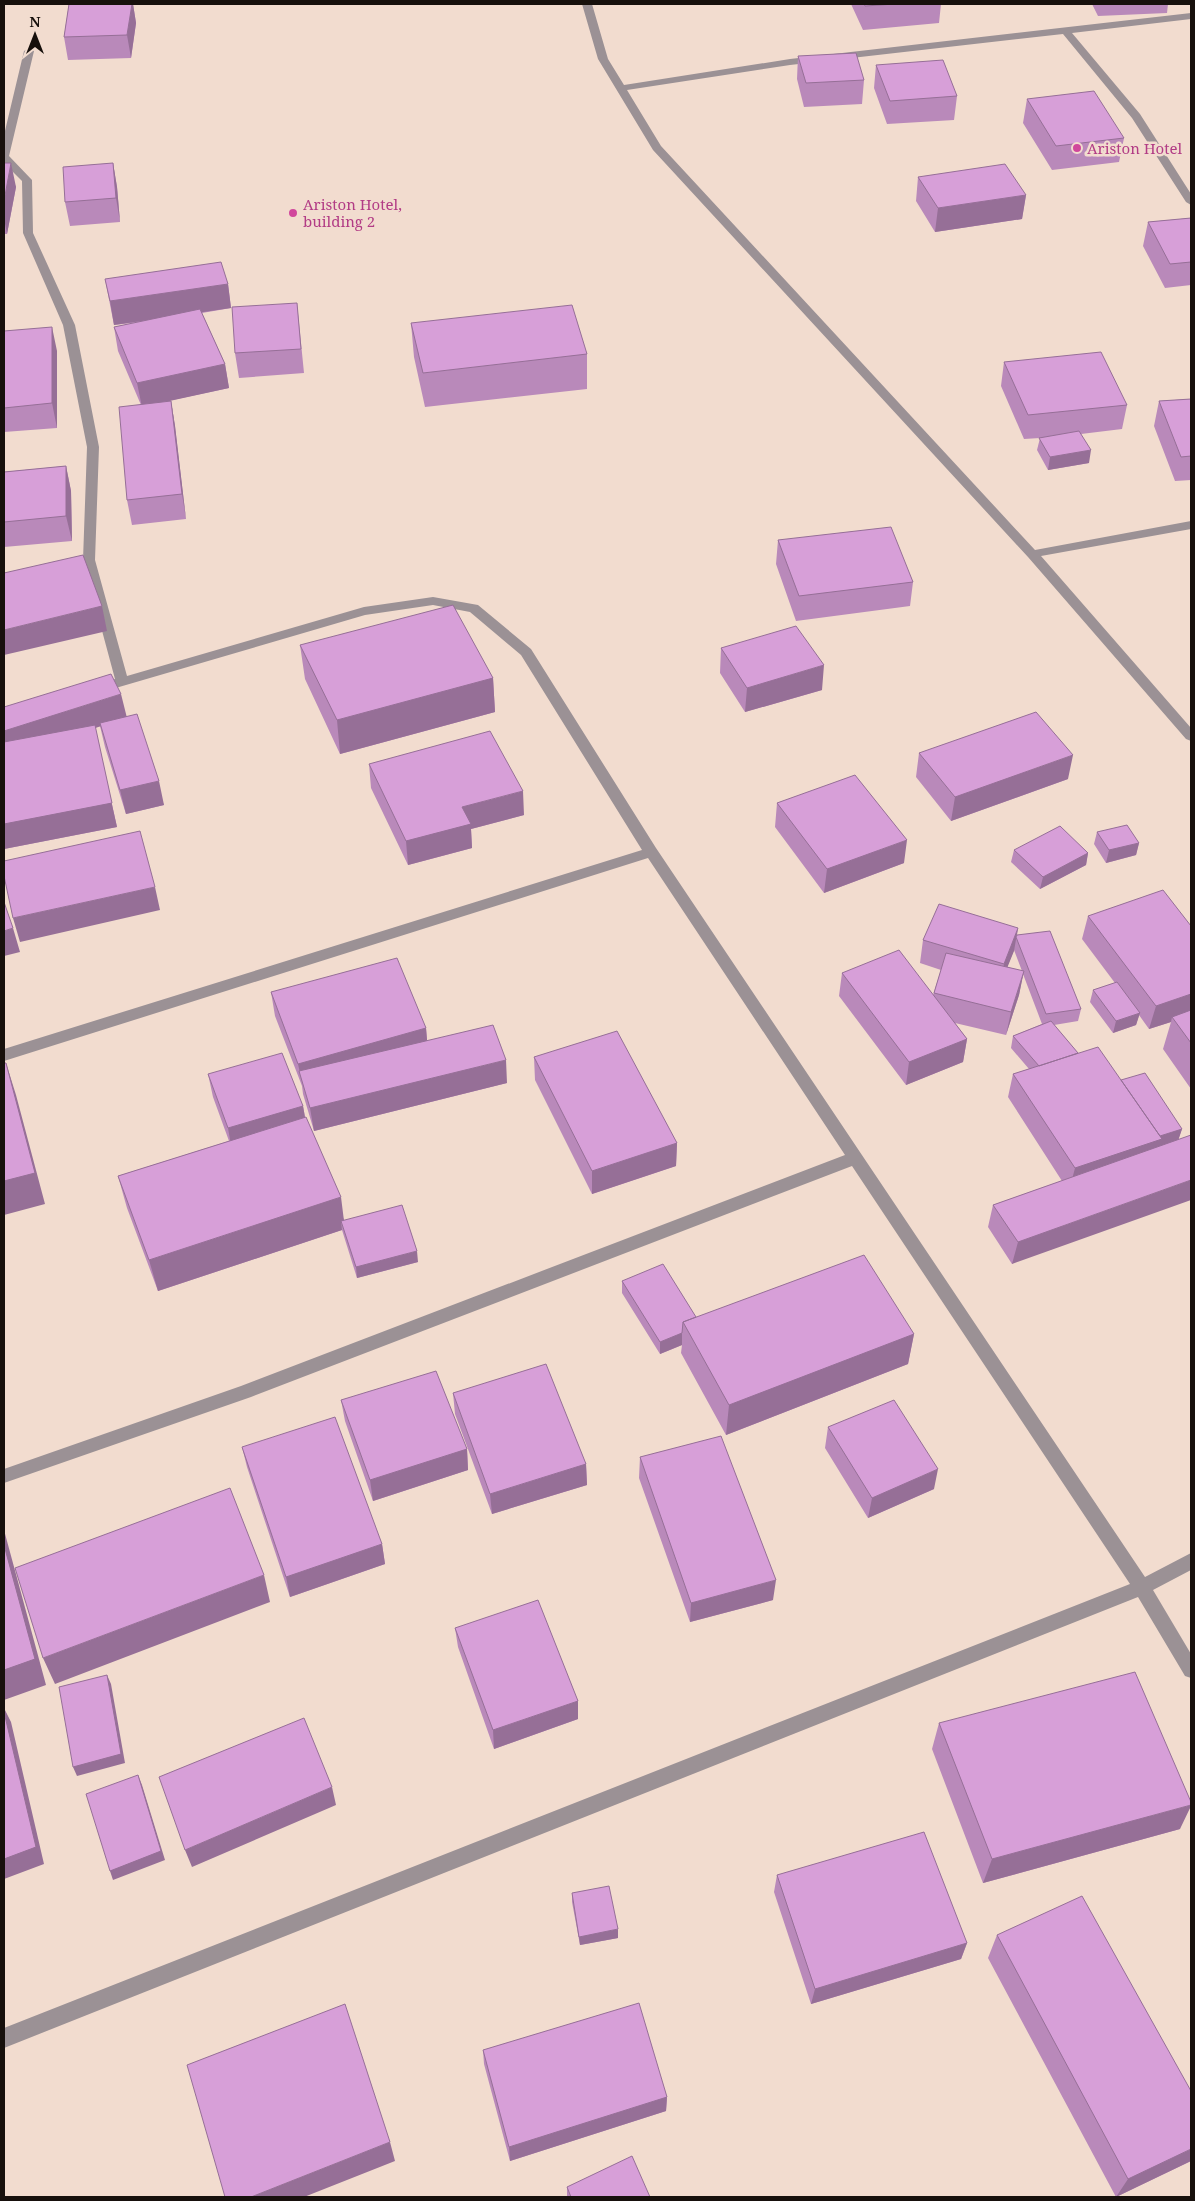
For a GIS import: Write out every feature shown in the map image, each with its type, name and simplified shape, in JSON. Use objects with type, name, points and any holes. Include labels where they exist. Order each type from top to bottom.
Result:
[{"type":"street","points":[[586,4],[603,58],[657,148],[1032,554],[1191,736]]},
{"type":"street","points":[[621,88],[790,62],[1066,32],[1191,16]]},
{"type":"street","points":[[1066,32],[1136,116],[1191,202]]},
{"type":"street","points":[[29,51],[4,156],[27,180],[28,233],[69,325],[93,447],[89,560],[122,681]]},
{"type":"street","points":[[1032,554],[1191,525]]},
{"type":"street","points":[[85,694],[122,681],[364,611],[433,601],[474,608],[526,652],[650,852],[1142,1588],[1191,1670]]},
{"type":"street","points":[[4,1055],[650,852]]},
{"type":"street","points":[[4,1476],[245,1392],[855,1158]]},
{"type":"street","points":[[4,2038],[1142,1588],[1191,1561]]},
{"type":"building","points":[[69,4],[132,4],[127,35],[64,37]]},
{"type":"building","points":[[864,4],[895,4],[865,6]]},
{"type":"building","points":[[856,53],[864,80],[806,83],[798,56]]},
{"type":"building","points":[[943,60],[957,96],[890,101],[876,65]]},
{"type":"building","points":[[1094,91],[1124,138],[1056,146],[1027,99]]},
{"type":"building","points":[[4,163],[11,163],[4,201]]},
{"type":"building","points":[[113,163],[116,198],[65,202],[63,167]]},
{"type":"building","points":[[1005,164],[1026,195],[938,208],[918,177]]},
{"type":"building","points":[[1191,218],[1191,262],[1170,264],[1148,222]]},
{"type":"building","points":[[221,262],[228,284],[110,301],[105,279]]},
{"type":"building","points":[[297,303],[301,349],[235,353],[232,307]]},
{"type":"building","points":[[572,305],[587,354],[423,373],[411,323]]},
{"type":"building","points":[[200,309],[225,364],[137,383],[114,327]]},
{"type":"building","points":[[52,327],[52,403],[4,408],[4,331]]},
{"type":"building","points":[[1101,352],[1127,405],[1028,415],[1004,362]]},
{"type":"building","points":[[1191,399],[1191,456],[1181,457],[1159,401]]},
{"type":"building","points":[[171,401],[182,494],[127,500],[119,407]]},
{"type":"building","points":[[1079,431],[1091,450],[1050,457],[1039,438]]},
{"type":"building","points":[[66,466],[66,516],[4,522],[4,472]]},
{"type":"building","points":[[891,527],[913,582],[799,596],[778,540]]},
{"type":"building","points":[[83,555],[102,606],[4,630],[4,573]]},
{"type":"building","points":[[453,605],[493,678],[337,720],[300,645]]},
{"type":"building","points":[[796,626],[824,665],[747,688],[721,648]]},
{"type":"building","points":[[111,674],[121,694],[4,731],[4,707]]},
{"type":"building","points":[[1036,712],[1073,755],[955,797],[919,753]]},
{"type":"building","points":[[137,714],[159,781],[120,790],[100,723]]},
{"type":"building","points":[[95,725],[112,803],[4,824],[4,742]]},
{"type":"building","points":[[490,731],[523,791],[462,807],[471,824],[406,841],[369,764]]},
{"type":"building","points":[[855,775],[907,840],[827,869],[777,803]]},
{"type":"building","points":[[1127,825],[1139,843],[1109,850],[1097,832]]},
{"type":"building","points":[[1060,826],[1088,853],[1043,877],[1014,850]]},
{"type":"building","points":[[140,831],[155,887],[13,918],[4,876],[4,861]]},
{"type":"building","points":[[1163,890],[1191,926],[1191,994],[1156,1006],[1088,916]]},
{"type":"building","points":[[4,902],[13,928],[4,931]]},
{"type":"building","points":[[939,904],[1018,928],[1004,964],[923,940]]},
{"type":"building","points":[[1050,931],[1081,1009],[1046,1014],[1016,937],[1017,935]]},
{"type":"building","points":[[899,950],[967,1039],[909,1062],[842,973]]},
{"type":"building","points":[[946,953],[1024,971],[1011,1012],[934,993]]},
{"type":"building","points":[[397,958],[426,1028],[298,1064],[271,992]]},
{"type":"building","points":[[1117,982],[1140,1013],[1116,1021],[1093,990]]},
{"type":"building","points":[[1191,1010],[1191,1043],[1172,1017]]},
{"type":"building","points":[[1051,1021],[1078,1053],[1039,1066],[1013,1036]]},
{"type":"building","points":[[493,1025],[506,1060],[310,1108],[299,1071]]},
{"type":"building","points":[[617,1031],[677,1143],[592,1171],[534,1057]]},
{"type":"building","points":[[1098,1047],[1162,1139],[1075,1168],[1013,1074]]},
{"type":"building","points":[[282,1053],[303,1106],[228,1128],[208,1074]]},
{"type":"building","points":[[4,1063],[6,1063],[35,1173],[4,1181]]},
{"type":"building","points":[[1145,1073],[1182,1129],[1160,1136],[1121,1080]]},
{"type":"building","points":[[306,1117],[341,1197],[149,1260],[118,1176]]},
{"type":"building","points":[[1191,1135],[1191,1180],[1018,1242],[993,1205]]},
{"type":"building","points":[[402,1205],[417,1251],[356,1267],[341,1221]]},
{"type":"building","points":[[864,1255],[914,1334],[729,1405],[683,1322]]},
{"type":"building","points":[[663,1264],[696,1317],[683,1322],[682,1333],[660,1342],[622,1281]]},
{"type":"building","points":[[546,1364],[586,1464],[490,1494],[453,1393]]},
{"type":"building","points":[[436,1371],[467,1449],[370,1480],[341,1400]]},
{"type":"building","points":[[894,1400],[938,1469],[872,1498],[828,1427]]},
{"type":"building","points":[[335,1417],[382,1544],[286,1577],[242,1447]]},
{"type":"building","points":[[721,1436],[776,1580],[691,1603],[640,1457]]},
{"type":"building","points":[[230,1488],[264,1575],[43,1658],[15,1568]]},
{"type":"building","points":[[4,1545],[35,1659],[4,1670]]},
{"type":"building","points":[[538,1600],[578,1701],[493,1730],[455,1628]]},
{"type":"building","points":[[1135,1672],[1191,1805],[992,1859],[939,1723]]},
{"type":"building","points":[[107,1675],[121,1754],[73,1767],[59,1687]]},
{"type":"building","points":[[4,1712],[36,1847],[4,1859]]},
{"type":"building","points":[[304,1718],[332,1787],[185,1850],[159,1777]]},
{"type":"building","points":[[138,1775],[161,1851],[110,1871],[86,1794]]},
{"type":"building","points":[[924,1832],[967,1943],[815,1989],[777,1875]]},
{"type":"building","points":[[609,1886],[618,1929],[579,1937],[572,1893]]},
{"type":"building","points":[[1082,1896],[1191,2091],[1191,2149],[1128,2179],[997,1935]]},
{"type":"building","points":[[639,2003],[667,2097],[509,2147],[483,2050]]},
{"type":"building","points":[[345,2004],[390,2142],[251,2197],[225,2197],[187,2065]]},
{"type":"building","points":[[632,2156],[650,2197],[571,2197],[567,2187]]},
{"type":"place","name":"Ariston Hotel","points":[[1077,148]]},
{"type":"place","name":"Ariston Hotel, building 2","points":[[293,213]]}]
